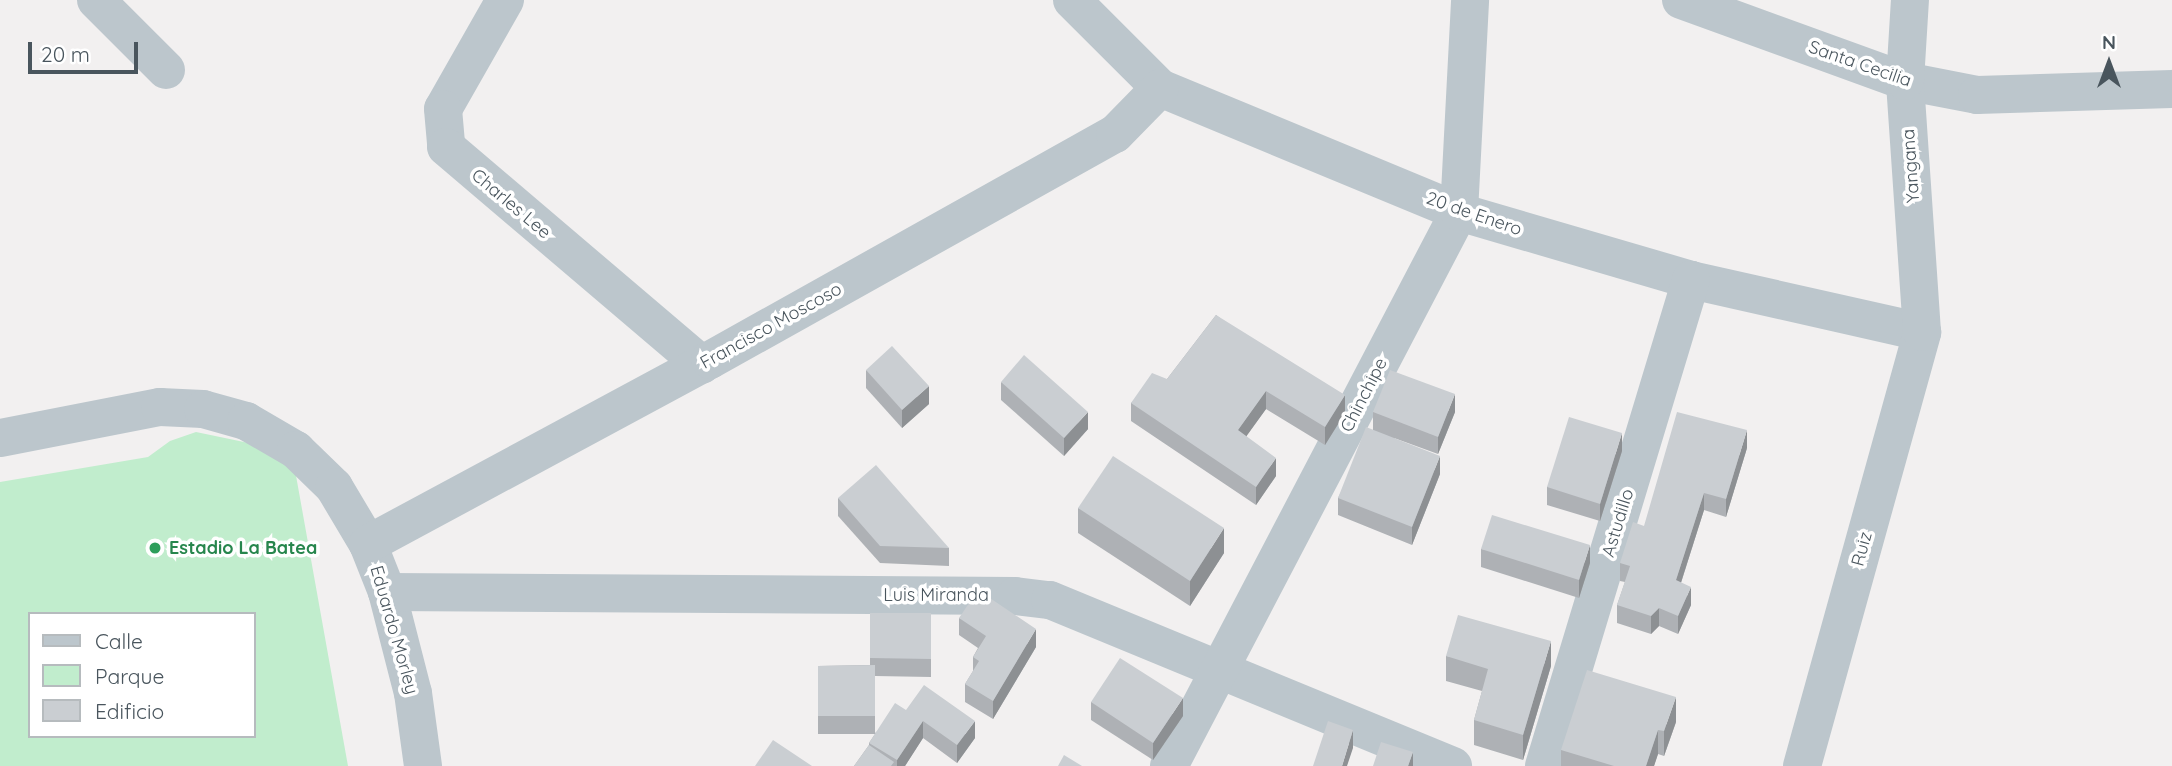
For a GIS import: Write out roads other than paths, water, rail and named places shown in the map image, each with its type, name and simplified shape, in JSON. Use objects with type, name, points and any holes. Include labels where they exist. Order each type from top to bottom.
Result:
[{"type":"street","points":[[96,0],[166,70]]},
{"type":"street","name":"Charles Lee","points":[[505,0],[443,109],[446,147],[702,365]]},
{"type":"street","name":"20 de Enero","points":[[1072,0],[1160,88],[1459,212],[1692,280],[1922,332]]},
{"type":"street","name":"Chinchipe","points":[[1169,766],[1216,670],[1459,212],[1470,0]]},
{"type":"street","name":"Santa Cecilia","points":[[1681,0],[1905,81],[1978,95],[2172,89]]},
{"type":"street","name":"Yangana","points":[[1910,0],[1905,81],[1922,332]]},
{"type":"street","name":"Francisco Moscoso","points":[[368,544],[702,365],[1115,134],[1160,88]]},
{"type":"street","name":"Astudillo","points":[[1544,766],[1692,280]]},
{"type":"street","name":"Ruiz","points":[[1802,766],[1922,332]]},
{"type":"street","name":"Eduardo Morley","points":[[0,438],[160,407],[203,409],[246,421],[296,450],[334,487],[368,544],[387,592],[413,693],[423,766]]},
{"type":"street","name":"Luis Miranda","points":[[387,592],[1015,596],[1050,600],[1453,766]]},
{"type":"place","name":"Estadio La Batea","points":[[155,548]]}]
